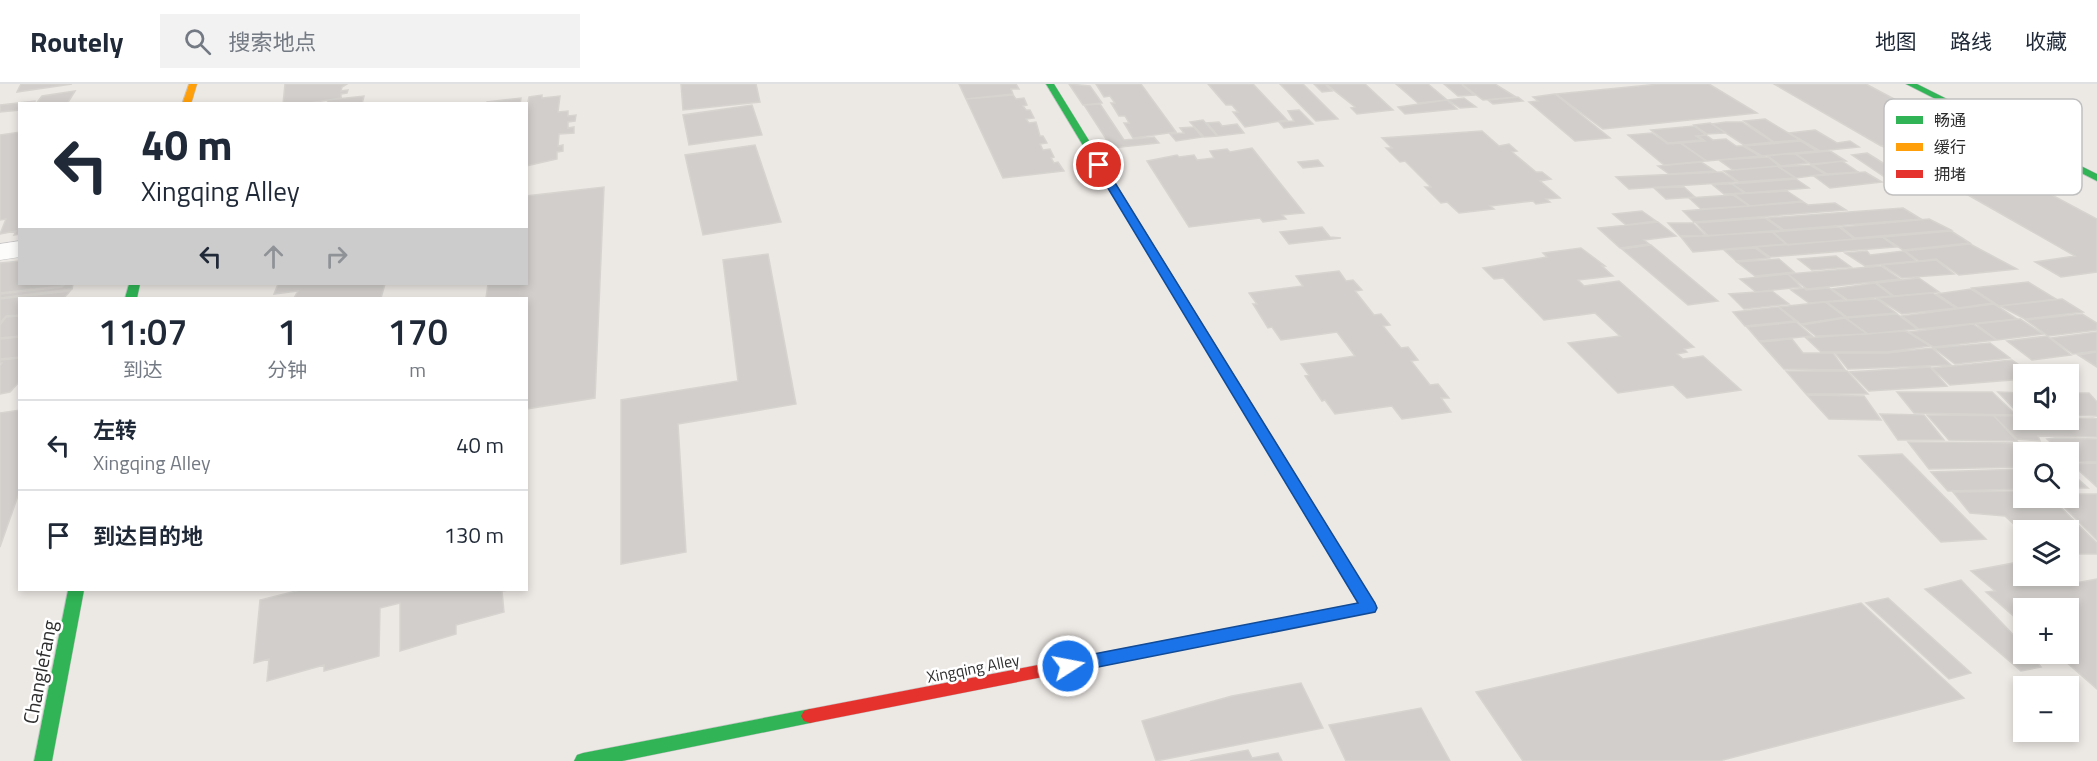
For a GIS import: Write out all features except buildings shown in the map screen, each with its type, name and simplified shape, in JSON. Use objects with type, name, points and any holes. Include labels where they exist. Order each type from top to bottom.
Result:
[{"type":"street","points":[[187,102],[193,84]]},
{"type":"street","name":"Xingqing Alley","points":[[583,761],[1369,608],[1050,84]]},
{"type":"street","points":[[1910,84],[1940,99]]},
{"type":"street","points":[[2082,170],[2097,178]]},
{"type":"street","points":[[0,252],[18,249]]},
{"type":"street","name":"Changlefang","points":[[43,761],[76,591]]},
{"type":"traffic: fast","points":[[1050,84],[1266,438]]},
{"type":"traffic: fast","points":[[1910,84],[1940,99]]},
{"type":"traffic: fast","points":[[2082,170],[2097,178]]},
{"type":"traffic: fast","points":[[131,297],[134,285]]},
{"type":"traffic: fast","points":[[43,761],[76,591]]},
{"type":"traffic: fast","points":[[583,761],[810,716]]},
{"type":"traffic: slow","points":[[187,102],[193,84]]},
{"type":"traffic: slow","points":[[1225,635],[1369,607],[1266,438]]},
{"type":"traffic: jam","points":[[810,716],[1225,635]]},
{"type":"route","points":[[1068,666],[1369,608],[1099,165]]}]
